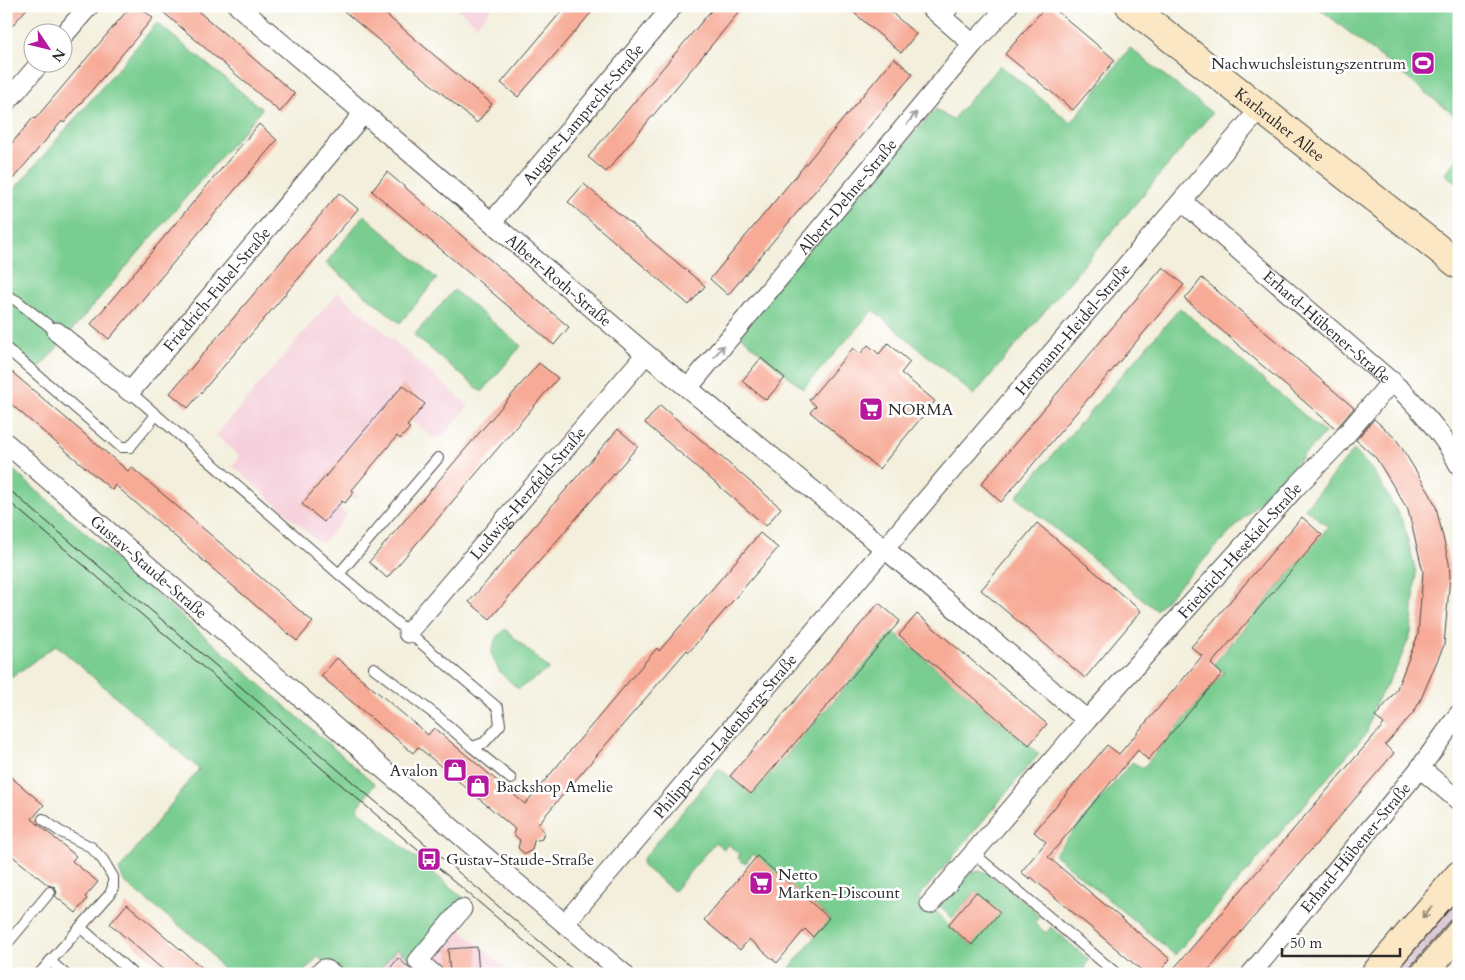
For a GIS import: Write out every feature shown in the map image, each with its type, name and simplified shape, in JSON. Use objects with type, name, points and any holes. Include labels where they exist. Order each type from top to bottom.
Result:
[{"type":"street","points":[[72,26],[89,6]]},
{"type":"street","name":"Albert-Roth-Straße","points":[[238,6],[646,354],[885,549]]},
{"type":"street","name":"August-Lamprecht-Straße","points":[[492,222],[673,6]]},
{"type":"street","points":[[929,6],[950,13],[973,44]]},
{"type":"street","name":"Albert-Dehne-Straße","points":[[688,388],[973,44],[1008,6]]},
{"type":"street","name":"Karlsruher Allee","points":[[1130,6],[1459,265]]},
{"type":"street","points":[[6,103],[32,72]]},
{"type":"street","name":"Hermann-Heidel-Straße","points":[[885,549],[1260,109]]},
{"type":"street","name":"Friedrich-Fubel-Straße","points":[[130,392],[363,114]]},
{"type":"street","name":"Karlsruher Allee","points":[[1360,187],[1401,205],[1459,242]]},
{"type":"street","name":"Erhard-Hübener-Straße","points":[[1182,202],[1392,382],[1428,417],[1459,465]]},
{"type":"street","points":[[56,332],[130,392]]},
{"type":"street","name":"Ludwig-Herzfeld-Straße","points":[[408,633],[646,354]]},
{"type":"street","name":"Friedrich-Hesekiel-Straße","points":[[930,904],[1087,720],[1392,382]]},
{"type":"street","name":"Gustav-Staude-Straße","points":[[6,443],[468,842],[624,974]]},
{"type":"street","points":[[885,549],[1087,720]]},
{"type":"street","name":"Philipp-von-Ladenberg-Straße","points":[[565,923],[885,549]]},
{"type":"street","name":"Erhard-Hübener-Straße","points":[[1251,974],[1420,768],[1459,714]]},
{"type":"street","name":"Erhard-Hübener-Straße","points":[[1420,768],[1459,801]]},
{"type":"street","points":[[1375,974],[1459,875]]},
{"type":"street","points":[[433,974],[418,961],[462,909]]},
{"type":"street","points":[[1423,974],[1459,932]]},
{"type":"street","points":[[318,974],[324,969],[333,974]]},
{"type":"lane","points":[[6,295],[17,300],[56,332]]},
{"type":"lane","points":[[6,348],[121,447],[130,446],[156,415]]},
{"type":"lane","points":[[130,392],[339,574],[498,708],[500,724],[484,743],[472,747]]},
{"type":"lane","points":[[339,574],[438,458]]},
{"type":"lane","points":[[374,668],[438,716],[511,779]]},
{"type":"lane","points":[[39,974],[110,894],[113,887],[113,877],[103,860],[91,846],[59,830],[43,819]]},
{"type":"lane","points":[[974,853],[1117,974]]},
{"type":"lane","points":[[6,944],[50,892]]},
{"type":"lane","points":[[80,927],[133,974]]},
{"type":"lane","points":[[50,961],[65,974]]},
{"type":"shaded area","points":[[455,6],[493,6],[477,25]]},
{"type":"shaded area","points":[[338,292],[469,406],[441,438],[433,438],[412,420],[407,425],[410,428],[400,439],[397,437],[352,489],[359,496],[355,500],[350,497],[345,503],[342,501],[338,506],[347,515],[323,543],[317,541],[233,466],[240,457],[216,435]]},
{"type":"shaded area","points":[[1459,892],[1459,917],[1411,974],[1389,974]]},
{"type":"shaded area","points":[[457,927],[513,974],[376,974],[397,948]]},
{"type":"green space","name":"Nachwuchsleistungszentrum","points":[[1316,6],[1459,6],[1459,119]]},
{"type":"green space","points":[[157,23],[262,109],[35,373],[6,349],[6,199]]},
{"type":"green space","points":[[1130,48],[1212,113],[974,395],[873,310],[803,389],[735,331],[936,109],[952,120],[1000,65],[1071,123]]},
{"type":"green space","points":[[1459,155],[1459,185],[1445,174]]},
{"type":"green space","points":[[364,215],[437,279],[400,323],[326,263]]},
{"type":"green space","points":[[454,290],[521,346],[482,392],[414,335]]},
{"type":"green space","points":[[1180,308],[1325,433],[1156,610],[1016,497]]},
{"type":"green space","points":[[1354,450],[1374,472],[1403,522],[1416,573],[1411,633],[1398,665],[1373,708],[1367,732],[1175,955],[1054,854],[1132,762],[1143,768],[1224,672],[1214,664],[1328,527],[1305,508]]},
{"type":"green space","points":[[6,464],[375,784],[357,809],[472,905],[422,969],[397,949],[376,974],[338,974],[318,957],[302,974],[226,974],[204,945],[125,883],[119,870],[199,769],[56,645],[11,678],[6,679]]},
{"type":"green space","points":[[505,629],[549,669],[518,689],[499,671],[491,653],[496,638]]},
{"type":"green space","points":[[893,632],[1039,754],[918,898],[940,915],[948,925],[972,945],[999,912],[976,892],[952,918],[937,904],[969,874],[978,871],[986,872],[1027,904],[1039,917],[1034,923],[1046,933],[1051,927],[1089,960],[1084,967],[1092,974],[785,974],[830,918],[753,854],[745,864],[738,858],[740,855],[728,844],[724,849],[715,842],[674,891],[643,866],[642,860],[719,768],[752,795]]},
{"type":"building","points":[[6,6],[29,6],[6,33]]},
{"type":"building","points":[[131,6],[139,6],[153,18],[64,123],[62,121],[6,187],[6,150],[33,118],[35,119]]},
{"type":"building","points":[[156,6],[192,6],[295,94],[280,112]]},
{"type":"building","points":[[338,6],[376,6],[492,104],[477,123]]},
{"type":"building","points":[[566,6],[597,6],[518,97],[501,83]]},
{"type":"building","points":[[715,6],[744,6],[606,172],[588,157]]},
{"type":"building","points":[[846,6],[884,6],[916,34],[901,53]]},
{"type":"building","points":[[1046,6],[1051,6],[1115,60],[1073,110],[1005,54]]},
{"type":"building","points":[[894,58],[913,74],[728,295],[710,279]]},
{"type":"building","points":[[259,124],[277,140],[109,339],[91,324]]},
{"type":"building","points":[[387,172],[569,327],[554,345],[372,191]]},
{"type":"building","points":[[584,184],[705,286],[689,305],[568,202]]},
{"type":"building","points":[[339,193],[358,209],[188,408],[170,393]]},
{"type":"building","points":[[1163,267],[1184,285],[1001,502],[981,484]]},
{"type":"building","points":[[1202,278],[1354,408],[1336,429],[1185,299]]},
{"type":"building","name":"NORMA","points":[[888,343],[910,362],[901,373],[935,401],[879,469],[810,412],[816,406],[809,400],[853,348],[860,354],[868,345],[879,354]]},
{"type":"building","points":[[761,358],[785,378],[766,400],[742,381]]},
{"type":"building","points":[[539,363],[558,378],[387,578],[369,562]]},
{"type":"building","points":[[6,367],[128,471],[131,467],[313,622],[297,641],[115,485],[112,490],[6,400]]},
{"type":"building","points":[[403,385],[425,404],[407,426],[410,428],[400,439],[397,436],[352,490],[354,492],[345,503],[342,501],[324,522],[302,504]]},
{"type":"building","points":[[660,405],[781,508],[766,526],[645,423]]},
{"type":"building","points":[[1374,419],[1400,445],[1436,507],[1449,563],[1450,576],[1444,645],[1414,712],[1385,745],[1394,753],[1205,974],[1169,974],[1384,724],[1375,717],[1396,691],[1418,635],[1423,572],[1408,510],[1376,458],[1356,440]]},
{"type":"building","points":[[618,429],[638,446],[490,619],[469,602]]},
{"type":"building","points":[[1302,517],[1322,535],[1211,664],[1222,674],[1148,760],[1138,750],[1048,857],[1170,959],[1158,974],[1146,974],[1031,877],[1030,879],[1021,872],[1046,842],[1034,832],[1107,745],[1119,754],[1184,678],[1202,656],[1191,647]]},
{"type":"building","points":[[1037,523],[1141,611],[1085,678],[981,590]]},
{"type":"building","points":[[760,533],[778,548],[689,652],[687,650],[537,825],[544,831],[542,839],[534,841],[532,850],[525,854],[518,848],[520,840],[513,834],[515,829],[418,747],[413,753],[321,676],[337,658],[428,735],[434,728],[525,804],[657,648],[659,651]]},
{"type":"building","points":[[879,603],[900,621],[751,794],[730,776]]},
{"type":"building","points":[[917,614],[1047,724],[1029,745],[899,635]]},
{"type":"building","points":[[6,773],[44,805],[32,819],[76,856],[72,861],[98,882],[85,897],[87,899],[76,913],[55,896],[57,893],[55,887],[48,885],[6,851]]},
{"type":"building","name":"Netto Marken-Discount","points":[[757,856],[829,918],[813,937],[805,929],[777,963],[749,939],[740,950],[704,920]]},
{"type":"building","points":[[976,892],[1000,912],[972,945],[948,925]]},
{"type":"building","points":[[127,904],[209,974],[168,974],[110,924]]},
{"type":"building","points":[[477,947],[479,974],[450,974],[448,949]]},
{"type":"building","points":[[398,958],[409,968],[416,974],[386,974]]},
{"type":"tram line","points":[[6,487],[578,974]]},
{"type":"tram line","points":[[6,499],[563,974]]},
{"type":"tram line","points":[[1394,974],[1459,898]]},
{"type":"tram line","points":[[1406,974],[1459,912]]},
{"type":"place","name":"Nachwuchsleistungszentrum","points":[[1423,63]]},
{"type":"place","name":"NORMA","points":[[871,409]]},
{"type":"place","name":"Avalon","points":[[455,770]]},
{"type":"place","name":"Backshop Amelie","points":[[478,786]]},
{"type":"place","name":"Gustav-Staude-Straße","points":[[429,859]]},
{"type":"place","name":"Netto Marken-Discount","points":[[761,883]]}]
